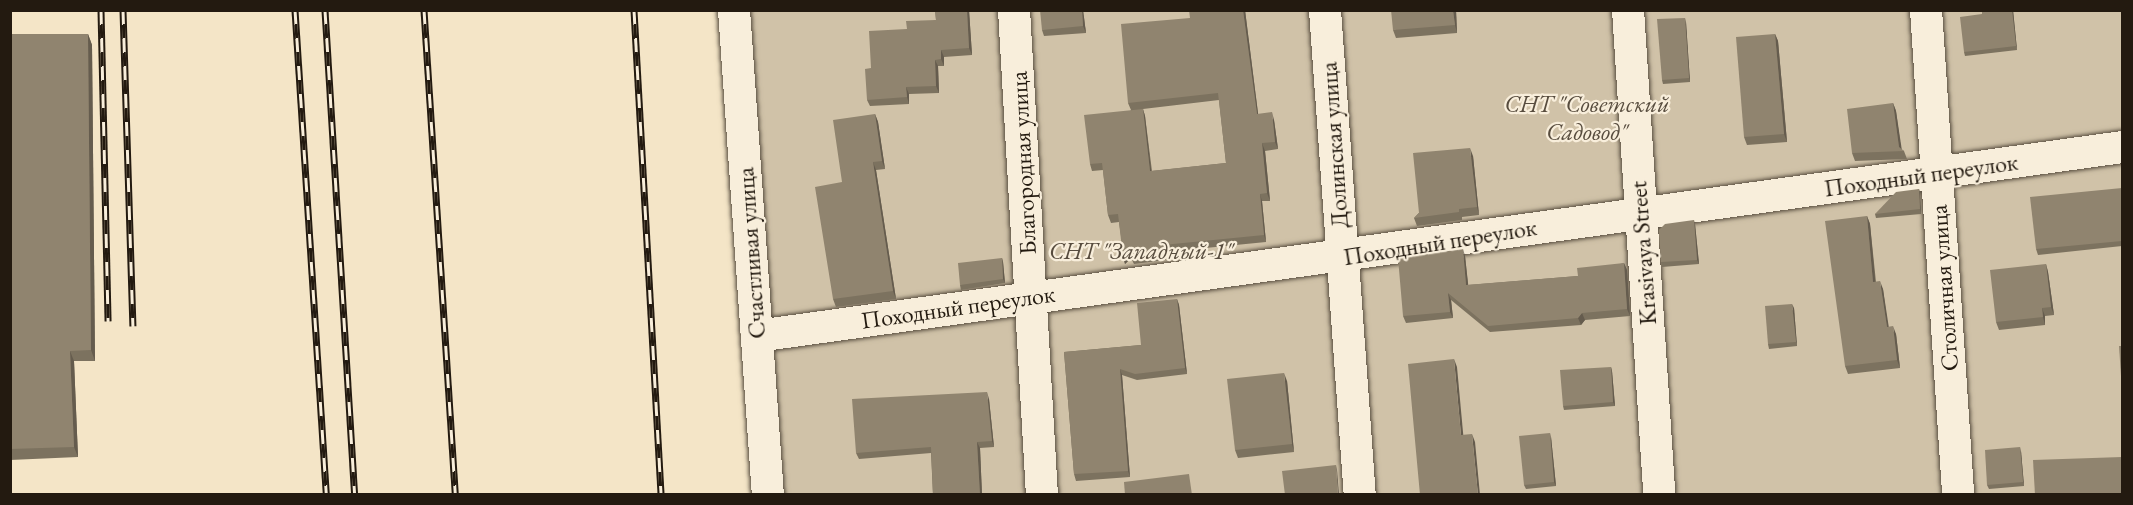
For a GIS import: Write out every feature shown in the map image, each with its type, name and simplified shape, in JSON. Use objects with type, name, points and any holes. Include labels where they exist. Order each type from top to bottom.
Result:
[{"type":"street","name":"Счастливая улица","points":[[734,10],[768,495]]},
{"type":"street","name":"Благородная улица","points":[[1014,10],[1042,495]]},
{"type":"street","name":"Долинская улица","points":[[1325,10],[1341,257],[1360,495]]},
{"type":"street","name":"Krasivaya Street","points":[[1628,10],[1659,495]]},
{"type":"street","name":"Столичная улица","points":[[1926,10],[1958,495]]},
{"type":"street","name":"Походный переулок","points":[[757,336],[1031,296],[1341,257],[1640,212],[1936,174],[2122,147]]},
{"type":"green space","name":"СНТ \"Западный-1\"","points":[[721,11],[2122,11],[2122,494],[753,494]]},
{"type":"building","points":[[935,10],[967,10],[969,48],[941,50],[941,59],[935,60],[936,86],[906,87],[907,97],[867,100],[865,69],[871,68],[869,31],[907,29],[906,21],[936,20]]},
{"type":"building","points":[[1040,10],[1082,10],[1083,26],[1042,30]]},
{"type":"building","points":[[1189,10],[1243,10],[1257,114],[1272,112],[1275,142],[1262,143],[1267,193],[1260,194],[1264,235],[1163,245],[1164,252],[1131,256],[1130,249],[1123,257],[1118,214],[1108,215],[1102,163],[1090,164],[1084,115],[1143,109],[1150,171],[1226,163],[1218,93],[1128,103],[1121,24],[1190,18]]},
{"type":"building","points":[[1391,10],[1453,10],[1455,25],[1393,30]]},
{"type":"building","points":[[1982,10],[2012,10],[2016,46],[1964,52],[1960,17],[1982,14]]},
{"type":"building","points":[[1685,18],[1689,78],[1662,80],[1657,19]]},
{"type":"building","points":[[10,34],[88,34],[91,350],[70,351],[74,447],[10,449]]},
{"type":"building","points":[[1775,34],[1784,134],[1744,137],[1736,37]]},
{"type":"building","points":[[1893,103],[1899,147],[1904,151],[1852,153],[1847,109]]},
{"type":"building","points":[[875,114],[882,161],[873,162],[893,291],[833,299],[815,187],[842,182],[833,120]]},
{"type":"building","points":[[1470,148],[1477,207],[1459,209],[1459,212],[1414,218],[1419,213],[1413,153]]},
{"type":"building","points":[[2122,188],[2122,241],[2036,249],[2030,197]]},
{"type":"building","points":[[1919,189],[1920,209],[1875,214],[1896,192]]},
{"type":"building","points":[[1867,216],[1873,282],[1880,281],[1887,327],[1893,326],[1897,360],[1845,366],[1825,221]]},
{"type":"building","points":[[1694,220],[1697,260],[1661,262],[1659,230],[1665,224]]},
{"type":"building","points":[[1463,249],[1466,285],[1578,276],[1577,268],[1624,263],[1627,309],[1582,313],[1578,318],[1488,326],[1448,293],[1450,312],[1403,316],[1398,258]]},
{"type":"building","points":[[1002,258],[1003,279],[960,285],[958,263]]},
{"type":"building","points":[[2046,264],[2051,307],[2042,308],[2043,317],[1996,322],[1990,270]]},
{"type":"building","points":[[1177,299],[1185,368],[1135,374],[1120,369],[1128,471],[1074,474],[1064,352],[1141,345],[1137,303]]},
{"type":"building","points":[[1792,304],[1796,342],[1768,344],[1765,306]]},
{"type":"building","points":[[2119,346],[2122,346],[2122,391]]},
{"type":"building","points":[[1454,359],[1461,435],[1472,434],[1478,495],[1420,495],[1408,364]]},
{"type":"building","points":[[1611,367],[1613,402],[1563,406],[1560,370]]},
{"type":"building","points":[[1284,373],[1292,444],[1235,450],[1227,379]]},
{"type":"building","points":[[987,392],[992,441],[977,442],[980,495],[933,495],[931,447],[856,453],[852,399]]},
{"type":"building","points":[[1550,433],[1554,482],[1524,485],[1519,436]]},
{"type":"building","points":[[2020,447],[2023,482],[1987,485],[1985,450]]},
{"type":"building","points":[[2122,457],[2122,495],[2035,495],[2033,460]]},
{"type":"building","points":[[1336,465],[1338,495],[1285,495],[1282,471]]},
{"type":"building","points":[[1189,474],[1192,495],[1125,495],[1124,482]]},
{"type":"railway","points":[[101,10],[108,321]]},
{"type":"railway","points":[[123,10],[133,326]]},
{"type":"railway","points":[[295,10],[326,494]]},
{"type":"railway","points":[[325,10],[355,494]]},
{"type":"railway","points":[[424,10],[455,494]]},
{"type":"railway","points":[[634,10],[661,494]]},
{"type":"park label","name":"СНТ \"Советский Садовод\"","points":[[1587,118]]}]
